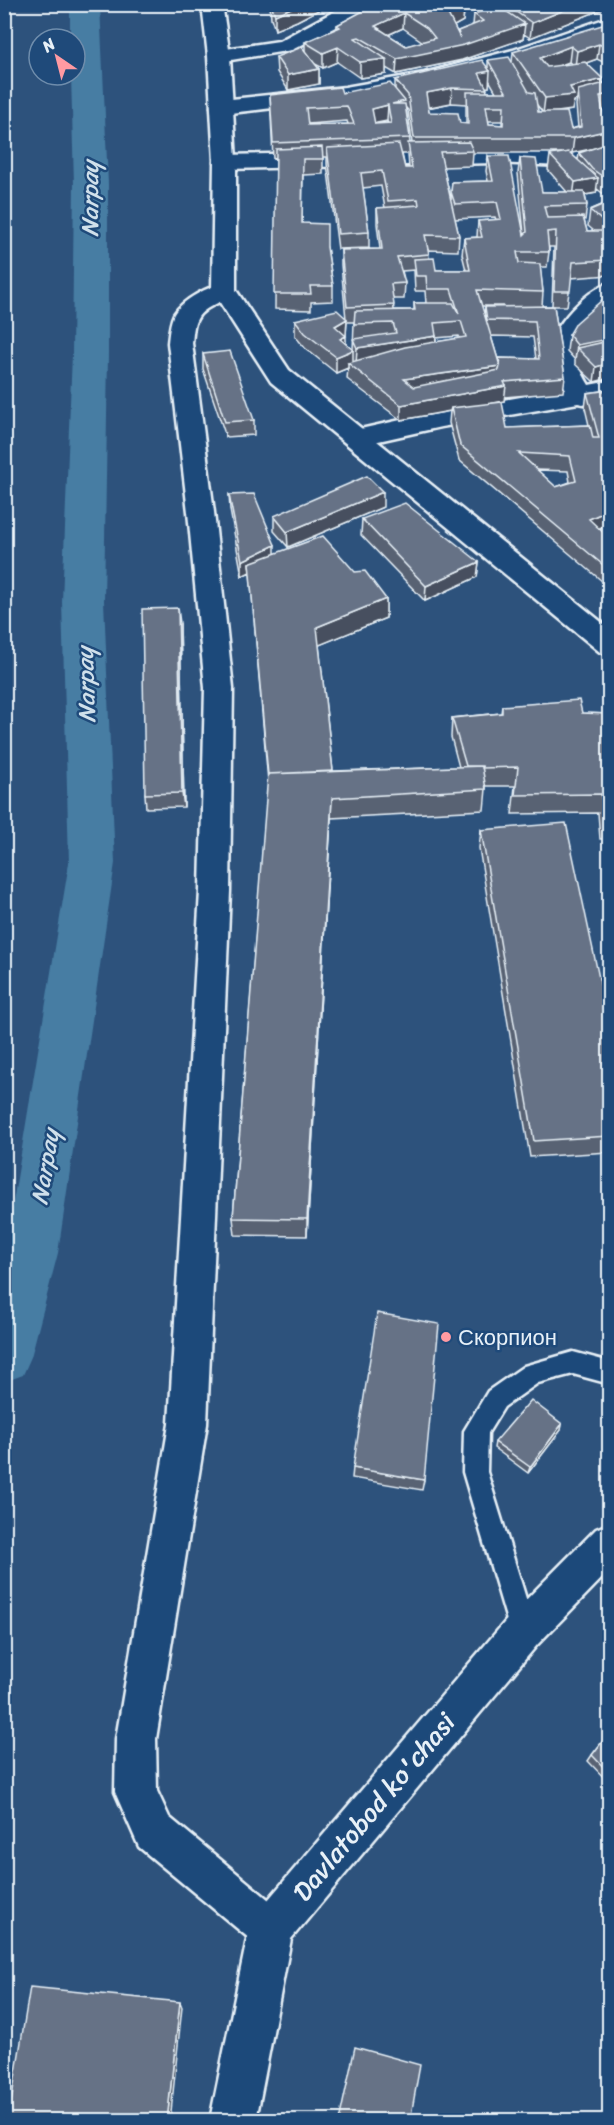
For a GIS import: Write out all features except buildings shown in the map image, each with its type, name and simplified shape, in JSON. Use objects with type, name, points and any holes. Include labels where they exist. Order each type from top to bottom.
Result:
[{"type":"street","points":[[212,4],[219,56],[225,162],[224,290],[280,376],[609,645]]},
{"type":"street","points":[[219,56],[285,46],[364,4]]},
{"type":"street","points":[[222,107],[363,91],[465,70],[584,34],[609,23]]},
{"type":"street","points":[[584,34],[609,45]]},
{"type":"street","points":[[225,162],[495,156],[562,159],[609,149]]},
{"type":"street","points":[[224,290],[200,303],[185,316],[180,343],[201,512],[219,688],[214,891],[188,1424],[136,1739],[136,1792],[154,1832],[271,1929]]},
{"type":"street","points":[[583,396],[564,362],[563,340],[575,322],[609,291]]},
{"type":"street","points":[[356,438],[510,406],[583,396],[609,389]]},
{"type":"street","name":"Davlatobod ko'chasi","points":[[233,2121],[271,1929],[523,1631],[609,1542]]},
{"type":"lane","points":[[523,1631],[475,1473],[476,1431],[496,1399],[532,1374],[573,1363],[609,1373]]},
{"type":"waterway","name":"Narpay","points":[[4,1357],[32,1253],[92,863],[83,601],[90,354],[91,184],[85,4]]},
{"type":"place","name":"Скорпион","points":[[446,1337]]}]
